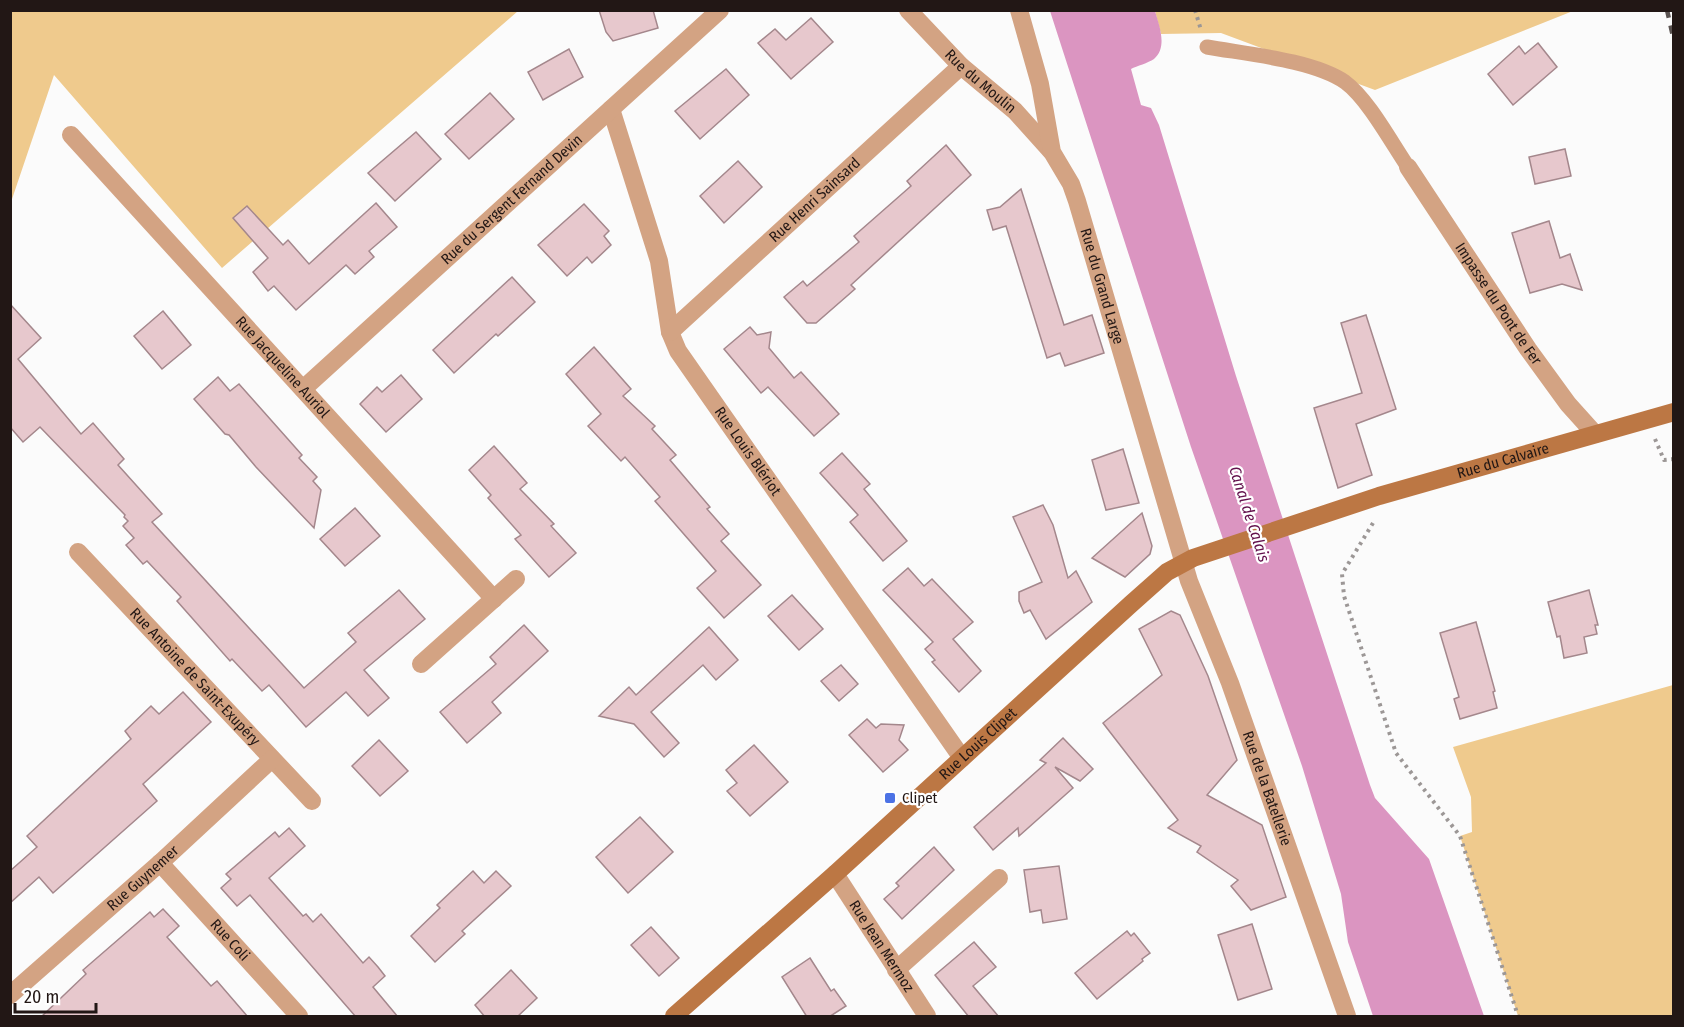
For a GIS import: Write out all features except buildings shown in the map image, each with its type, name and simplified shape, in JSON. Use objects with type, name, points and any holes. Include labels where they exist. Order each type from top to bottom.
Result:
[{"type":"street","name":"Rue du Sergent Fernand Devin","points":[[303,389],[720,10]]},
{"type":"street","name":"Rue du Moulin","points":[[908,10],[961,66],[1015,111],[1052,152]]},
{"type":"street","name":"Rue du Grand Large","points":[[1018,10],[1040,84],[1052,152],[1071,184],[1077,201],[1184,563]]},
{"type":"street","name":"Rue Henri Sainsard","points":[[670,332],[961,66]]},
{"type":"street","name":"Rue Louis Blériot","points":[[611,109],[659,261],[670,332],[678,351],[962,758]]},
{"type":"street","name":"Rue Jacqueline Auriol","points":[[71,135],[494,598]]},
{"type":"street","name":"Impasse du Pont de Fer","points":[[1407,167],[1528,349],[1568,404],[1595,434]]},
{"type":"street","name":"Rue du Calvaire","points":[[1208,553],[1379,496],[1674,412]]},
{"type":"street","name":"Rue Antoine de Saint-Exupéry","points":[[78,552],[312,801]]},
{"type":"street","name":"Rue Louis Clipet","points":[[674,1017],[1167,572],[1208,553]]},
{"type":"street","name":"Rue de la Batellerie","points":[[1184,563],[1230,682],[1347,1017]]},
{"type":"street","points":[[421,664],[516,579]]},
{"type":"street","name":"Rue Guynemer","points":[[10,995],[272,759]]},
{"type":"street","name":"Rue Coli","points":[[160,862],[298,1017]]},
{"type":"street","name":"Rue Jean Mermoz","points":[[835,874],[927,1017]]},
{"type":"street","points":[[897,970],[999,878]]},
{"type":"lane","points":[[1207,47],[1301,64],[1346,82],[1378,122],[1407,167]]},
{"type":"path","points":[[1646,419],[1664,460],[1674,459]]},
{"type":"path","points":[[1379,496],[1379,511],[1342,574],[1344,596],[1396,753],[1460,836],[1518,1017]]},
{"type":"shaded area","points":[[11,11],[518,11],[222,268],[54,75],[11,202]]},
{"type":"shaded area","points":[[1155,11],[1573,11],[1375,90],[1221,33],[1161,34]]},
{"type":"shaded area","points":[[1673,685],[1673,1016],[1518,1016],[1460,836],[1472,832],[1471,797],[1453,747]]},
{"type":"water","name":"Canal de Calais","points":[[1050,11],[1155,11],[1160,29],[1161,48],[1154,59],[1131,69],[1141,105],[1151,108],[1159,125],[1236,376],[1370,785],[1375,798],[1429,859],[1484,1016],[1373,1016],[1348,942],[1341,894],[1302,766],[1191,447]]},
{"type":"railway","points":[[1667,10],[1674,41]]},
{"type":"place","name":"Clipet","points":[[890,798]]}]
